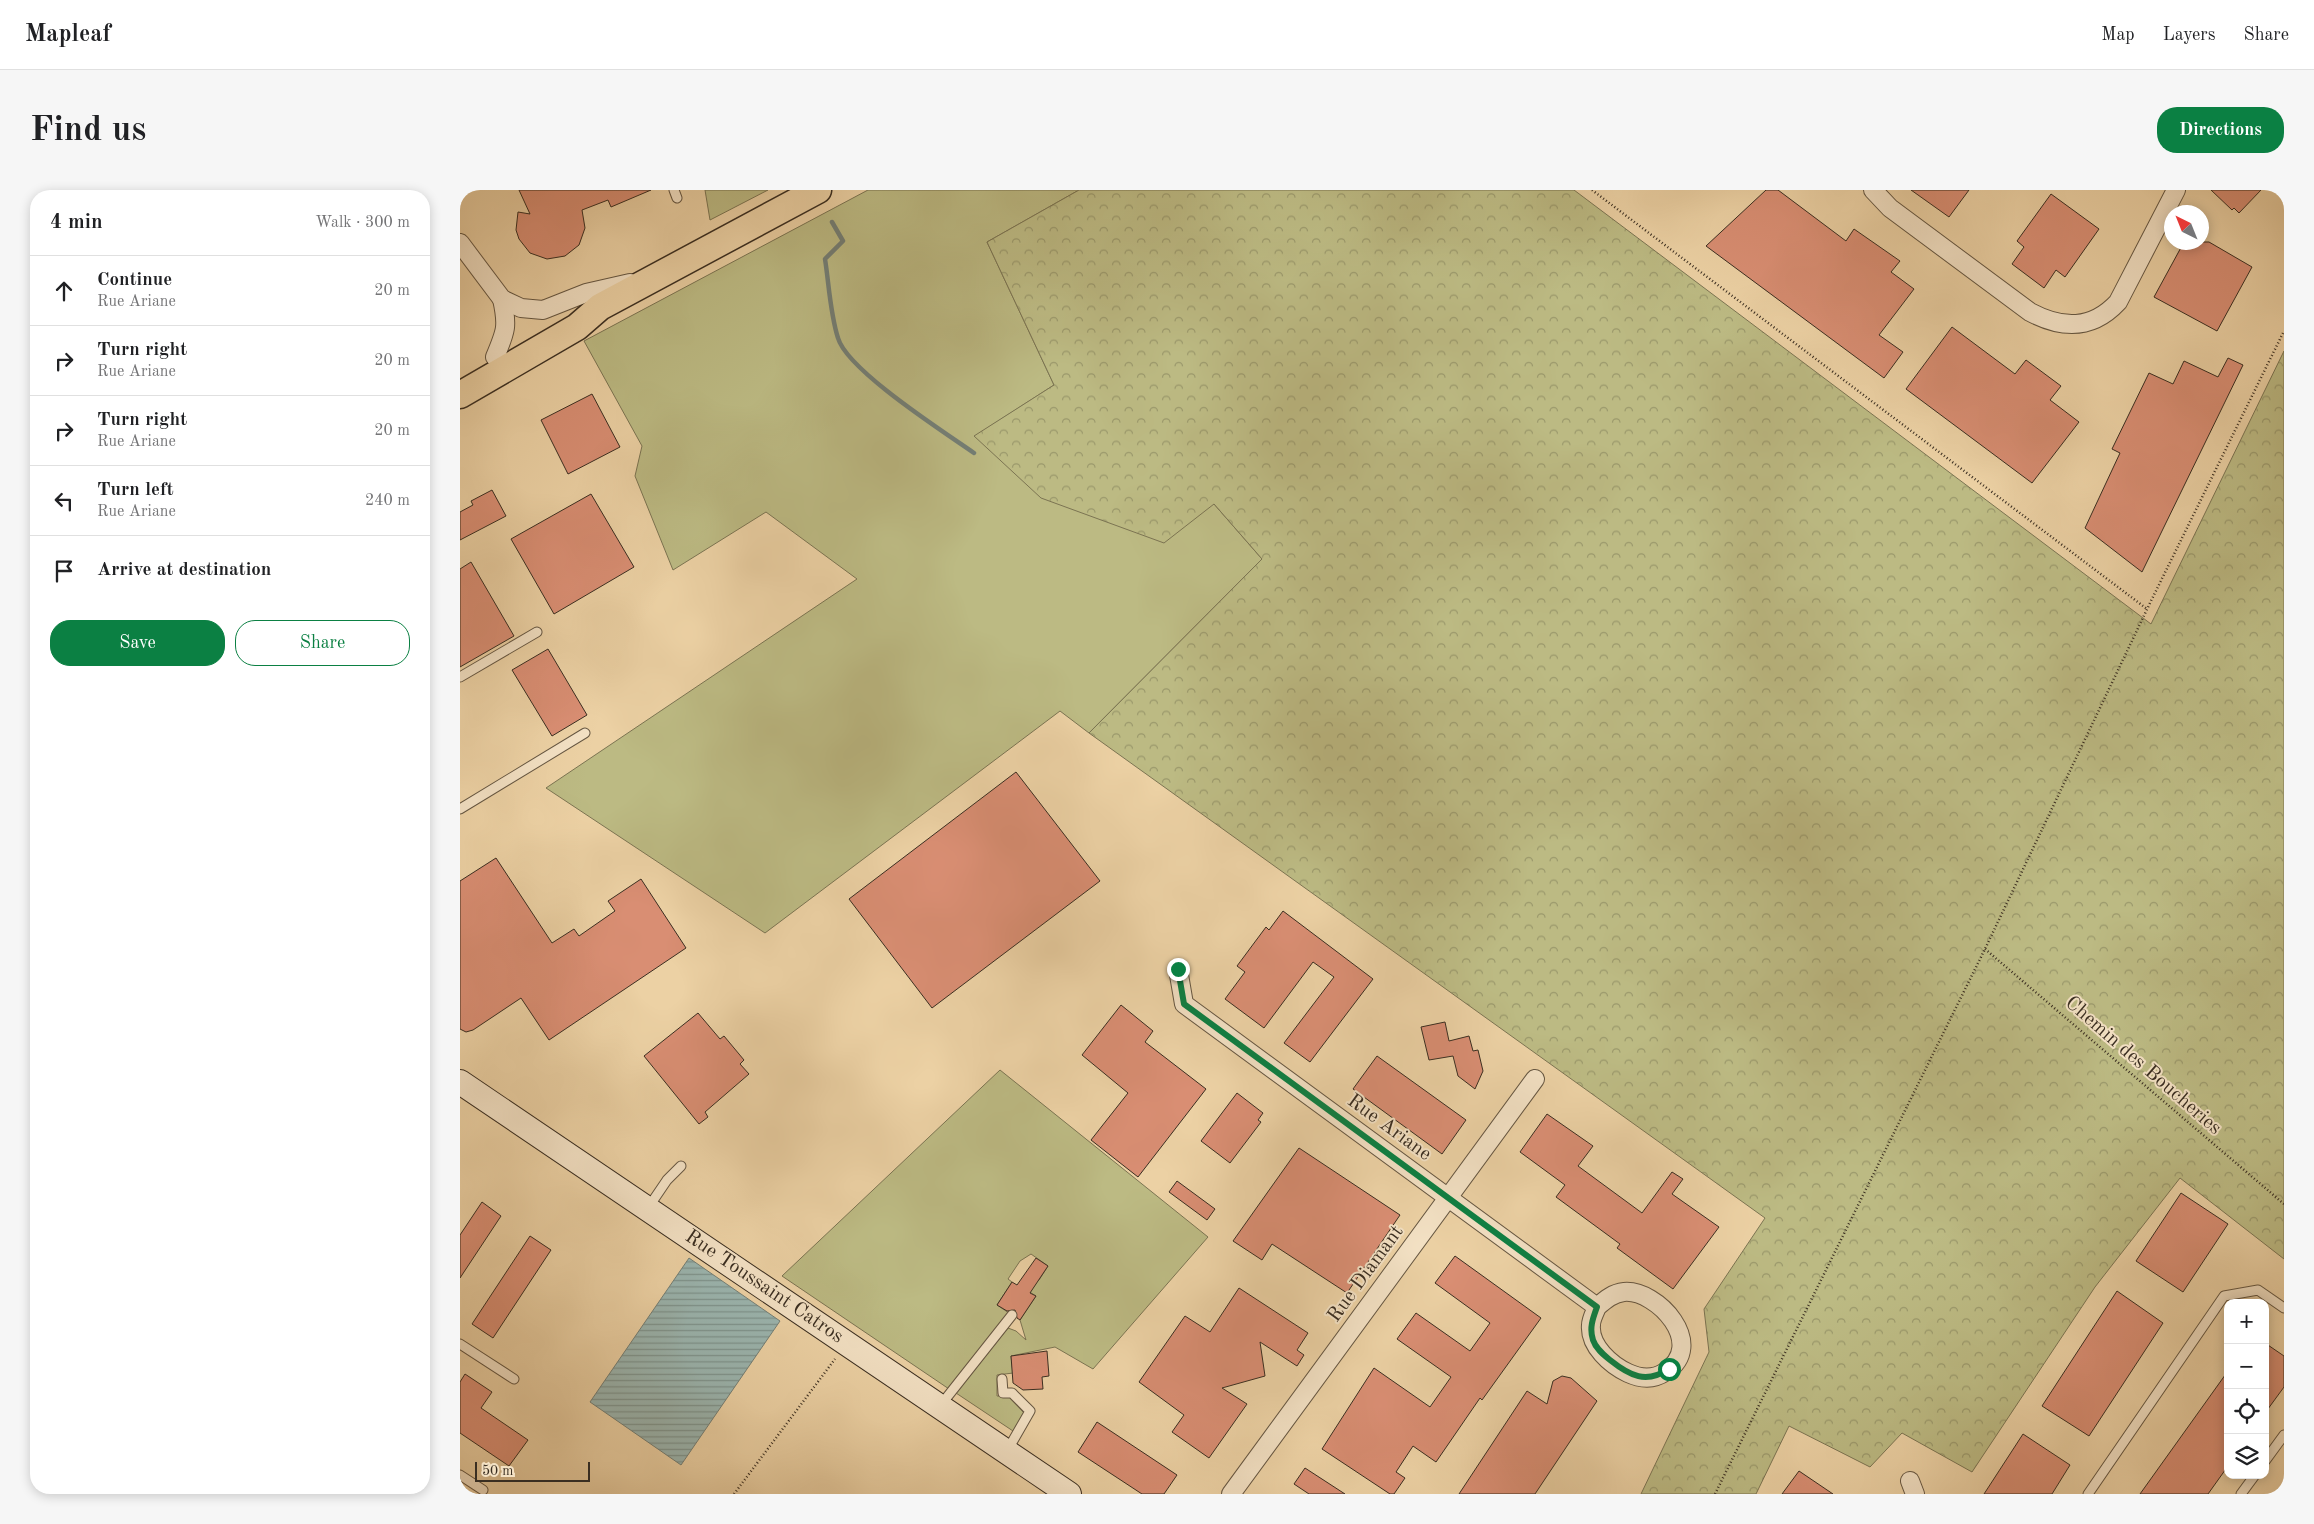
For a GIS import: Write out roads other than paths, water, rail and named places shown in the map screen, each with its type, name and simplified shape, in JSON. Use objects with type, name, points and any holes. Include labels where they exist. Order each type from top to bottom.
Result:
[{"type":"main road","points":[[460,396],[577,326],[600,307],[648,279],[818,190]]},
{"type":"main road","points":[[460,376],[570,315],[600,307]]},
{"type":"street","points":[[1873,190],[1890,208],[2030,312],[2045,320],[2061,325],[2092,321],[2107,314],[2118,302],[2176,190]]},
{"type":"street","points":[[460,243],[502,299],[507,322],[504,336],[495,357]]},
{"type":"street","points":[[502,299],[521,308],[543,310],[586,293],[648,279]]},
{"type":"street","name":"Rue Ariane","points":[[1178,969],[1184,1004],[1597,1307]]},
{"type":"street","name":"Rue Diamant","points":[[1231,1494],[1535,1078]]},
{"type":"street","name":"Rue Toussaint Catros","points":[[460,1082],[848,1343],[1068,1494]]},
{"type":"street","points":[[1623,1292],[1632,1293],[1652,1302],[1667,1313],[1678,1326],[1682,1339],[1677,1361],[1660,1375],[1649,1378],[1637,1378],[1625,1372],[1600,1352],[1593,1341],[1590,1324],[1597,1307],[1609,1296],[1623,1292]]},
{"type":"lane","points":[[460,677],[537,632]]},
{"type":"lane","points":[[460,809],[585,734]]},
{"type":"lane","points":[[648,1208],[667,1180],[681,1166]]},
{"type":"lane","points":[[2088,1494],[2224,1296],[2258,1290],[2284,1308]]},
{"type":"lane","points":[[940,1406],[1012,1315]]},
{"type":"lane","points":[[460,1344],[514,1379]]},
{"type":"lane","points":[[1002,1380],[1003,1393],[1012,1393],[1030,1412],[1006,1451]]},
{"type":"lane","points":[[2269,1456],[2284,1435]]},
{"type":"lane","points":[[460,1475],[483,1490]]},
{"type":"lane","points":[[2241,1494],[2252,1479]]},
{"type":"water","points":[[689,1258],[780,1321],[681,1465],[590,1402]]},
{"type":"waterway","points":[[832,222],[843,241],[825,259],[833,319],[838,338],[845,351],[859,367],[898,400],[974,453]]}]
